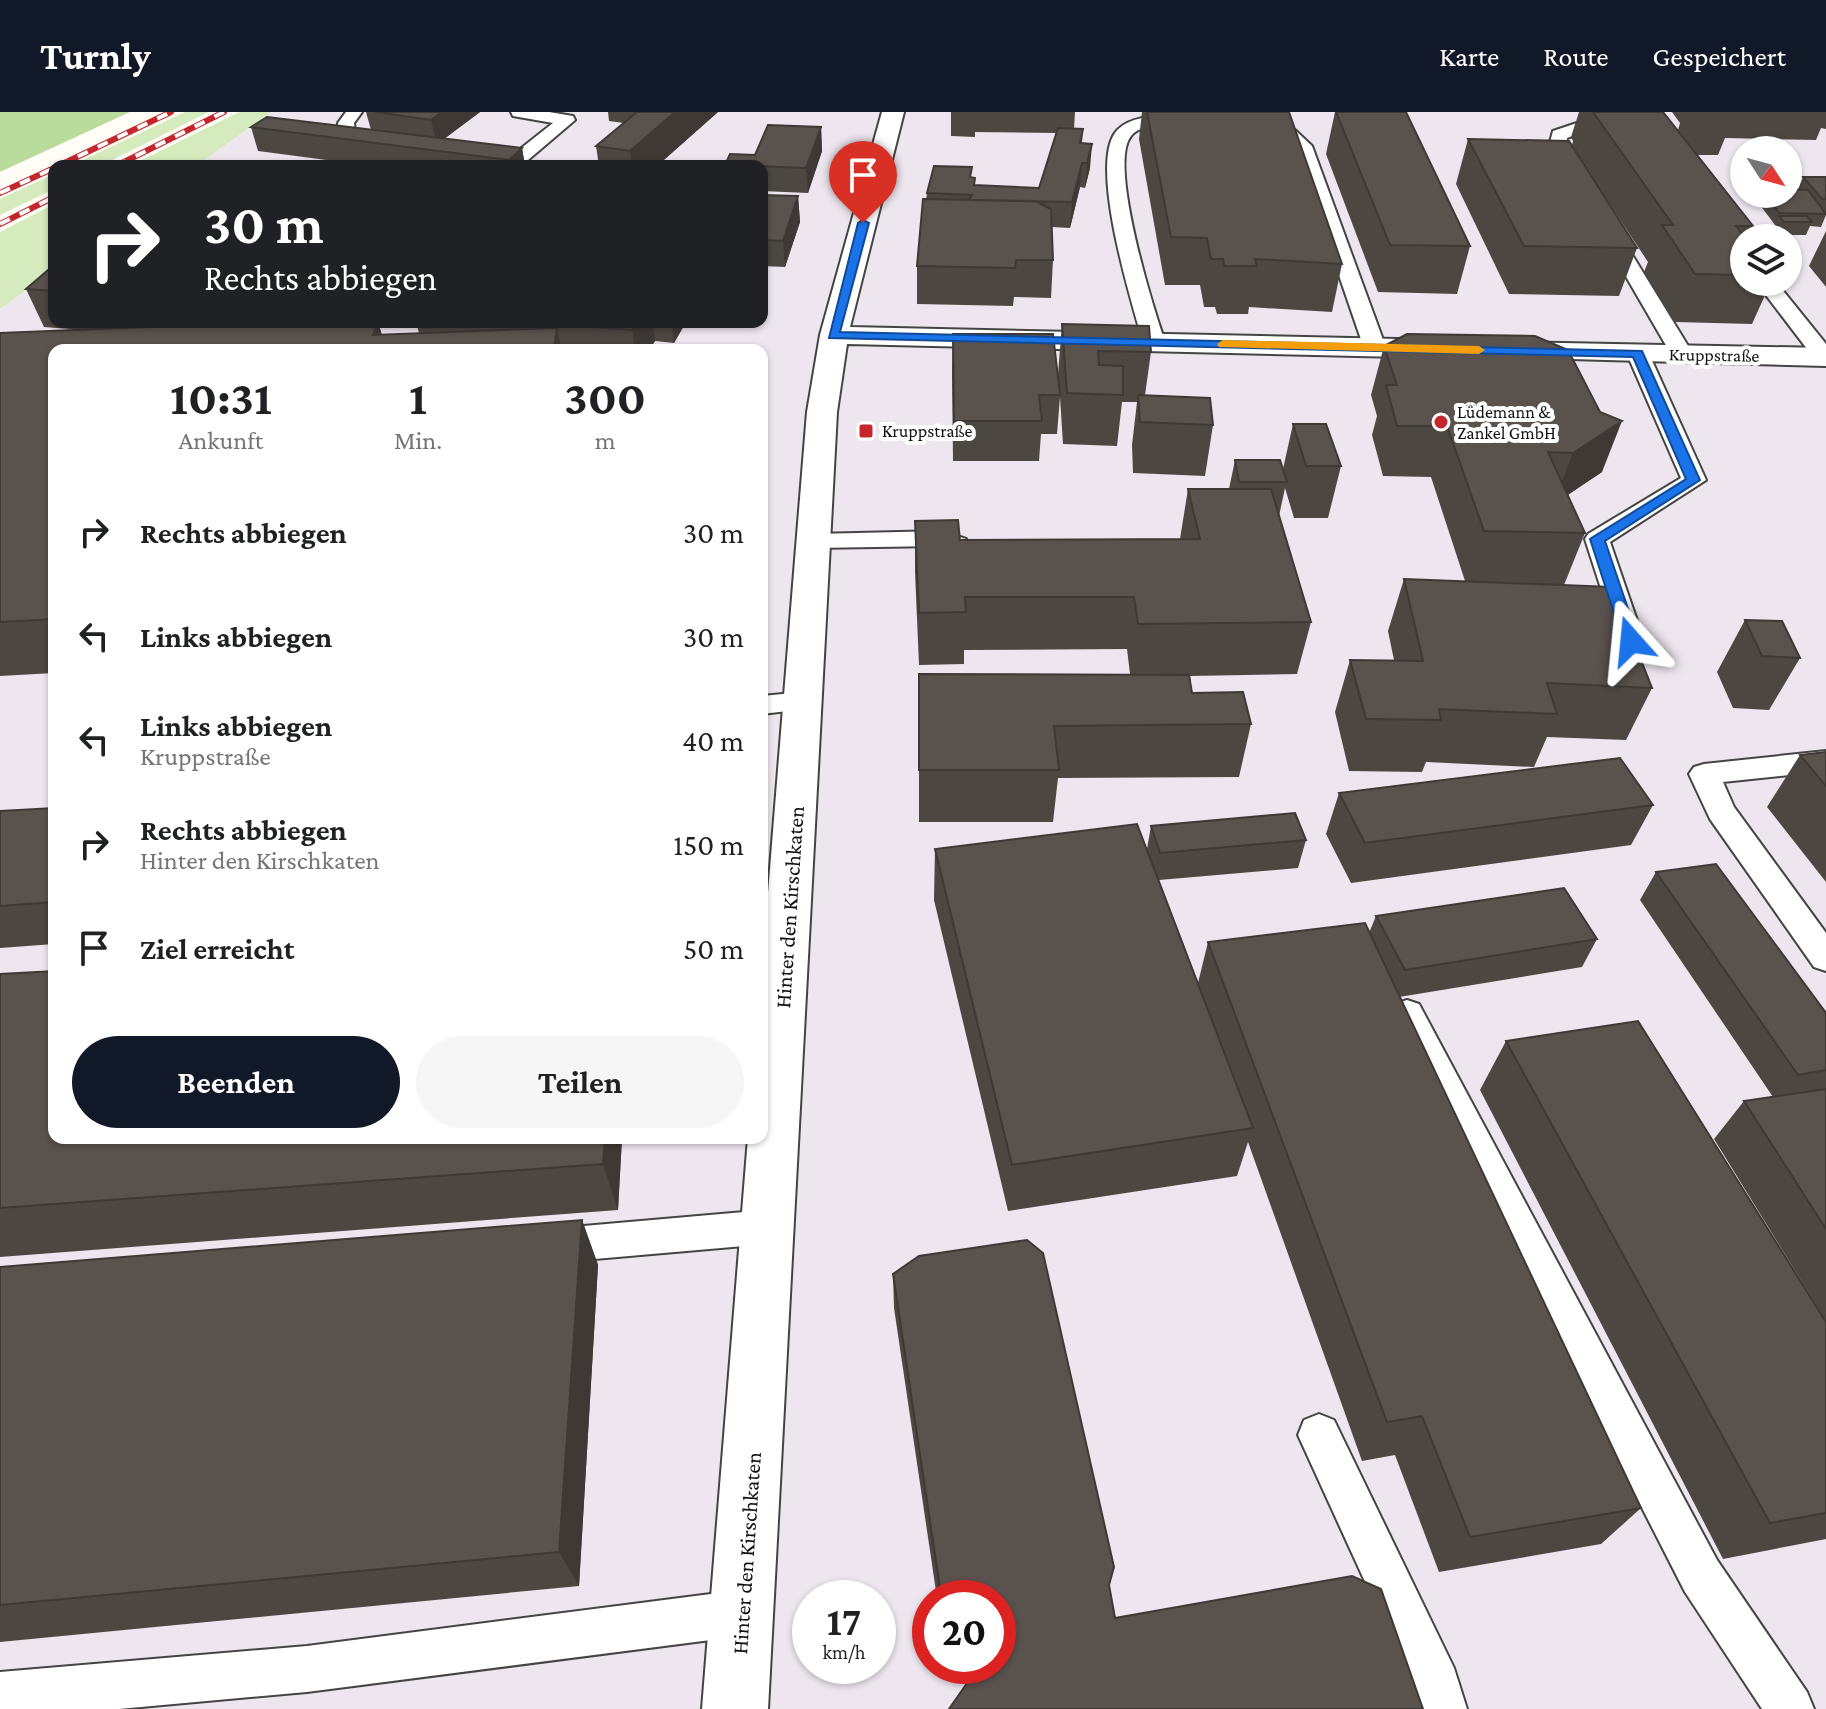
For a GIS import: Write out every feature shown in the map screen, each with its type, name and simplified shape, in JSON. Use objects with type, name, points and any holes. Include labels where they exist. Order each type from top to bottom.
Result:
[{"type":"street","name":"Hinter den Kirschkaten","points":[[735,1709],[768,1227],[782,703],[814,541],[822,412],[834,335],[893,112]]},
{"type":"street","name":"Kruppstraße","points":[[834,335],[1826,357]]},
{"type":"lane","points":[[354,112],[346,123],[346,134],[366,145],[398,150]]},
{"type":"lane","points":[[518,160],[567,120],[519,112]]},
{"type":"lane","points":[[1154,342],[1135,281],[1114,168],[1120,137],[1131,127],[1148,122],[1197,122]]},
{"type":"lane","points":[[1242,124],[1284,130],[1303,146],[1375,348]]},
{"type":"lane","points":[[1632,129],[1577,128],[1559,135],[1558,146],[1682,354]]},
{"type":"lane","points":[[471,158],[488,160]]},
{"type":"lane","points":[[1777,296],[1826,357]]},
{"type":"lane","points":[[1631,641],[1597,539],[1694,480],[1638,354]]},
{"type":"lane","points":[[814,541],[942,538],[973,550],[980,557]]},
{"type":"lane","points":[[1826,761],[1704,774],[1721,811],[1826,958]]},
{"type":"lane","points":[[1407,1014],[1701,1576],[1790,1709]]},
{"type":"lane","points":[[518,1249],[768,1227]]},
{"type":"lane","points":[[1319,1435],[1437,1685],[1443,1709]]},
{"type":"lane","points":[[0,1696],[307,1669],[742,1613]]},
{"type":"shaded area","points":[[272,112],[1826,112],[1826,1709],[0,1709],[0,309],[48,274],[48,328],[768,328],[768,160],[204,160]]},
{"type":"green space","points":[[0,112],[130,112],[0,172]]},
{"type":"green space","points":[[185,112],[209,112],[112,160],[83,160]]},
{"type":"green space","points":[[239,112],[272,112],[204,160],[142,160]]},
{"type":"green space","points":[[48,177],[48,192],[0,215],[0,199]]},
{"type":"green space","points":[[48,207],[48,274],[0,309],[0,232]]},
{"type":"building","points":[[376,112],[442,112],[431,120]]},
{"type":"building","points":[[637,112],[675,112],[630,151],[596,146]]},
{"type":"building","points":[[1147,112],[1289,112],[1342,264],[1255,259],[1257,266],[1224,266],[1223,259],[1211,259],[1207,238],[1171,237]]},
{"type":"building","points":[[1336,112],[1406,112],[1470,246],[1390,245]]},
{"type":"building","points":[[1593,112],[1663,112],[1730,197],[1730,208],[1739,208],[1751,224],[1730,224],[1730,275],[1695,274],[1662,225],[1673,225]]},
{"type":"building","points":[[267,117],[522,148],[509,160],[251,127]]},
{"type":"building","points":[[768,125],[821,127],[806,168],[768,167],[768,160],[727,160],[730,154],[755,155]]},
{"type":"building","points":[[1058,128],[1083,129],[1080,143],[1092,144],[1087,163],[1082,163],[1072,202],[969,200],[972,195],[927,193],[934,166],[972,167],[970,177],[975,178],[974,185],[1039,188]]},
{"type":"building","points":[[1468,139],[1569,141],[1637,248],[1524,246]]},
{"type":"building","points":[[1803,177],[1826,177],[1826,199],[1822,199]]},
{"type":"building","points":[[1802,190],[1808,190],[1826,214],[1779,213],[1776,208],[1802,208]]},
{"type":"building","points":[[768,195],[798,196],[783,241],[768,240]]},
{"type":"building","points":[[923,199],[1035,201],[1051,209],[1053,260],[1016,260],[1015,268],[917,266]]},
{"type":"building","points":[[1779,216],[1807,216],[1812,222],[1784,222]]},
{"type":"building","points":[[48,270],[48,291],[26,289]]},
{"type":"building","points":[[1062,324],[1149,326],[1151,352],[1098,351],[1099,365],[1123,366],[1123,395],[1067,393]]},
{"type":"building","points":[[124,328],[376,328],[373,335],[557,328],[555,344],[48,344],[48,619],[0,622],[0,333]]},
{"type":"building","points":[[953,334],[1053,334],[1060,395],[1039,395],[1042,421],[954,421]]},
{"type":"building","points":[[1407,334],[1535,336],[1568,350],[1600,412],[1622,421],[1573,453],[1548,452],[1585,533],[1484,531],[1447,426],[1397,426],[1386,385],[1397,385],[1384,346]]},
{"type":"building","points":[[1138,395],[1210,398],[1213,425],[1140,422]]},
{"type":"building","points":[[1293,424],[1326,424],[1341,466],[1306,466]]},
{"type":"building","points":[[1235,460],[1280,460],[1287,482],[1239,482]]},
{"type":"building","points":[[1188,489],[1271,489],[1311,622],[1138,624],[1134,597],[965,597],[966,612],[919,613],[915,521],[958,520],[960,540],[1200,539]]},
{"type":"building","points":[[1404,579],[1612,587],[1652,688],[1547,683],[1557,714],[1439,709],[1441,720],[1366,719],[1350,660],[1423,661]]},
{"type":"building","points":[[1745,620],[1782,621],[1800,658],[1762,656]]},
{"type":"building","points":[[919,674],[1189,675],[1192,693],[1243,692],[1251,724],[1054,726],[1059,770],[919,770]]},
{"type":"building","points":[[1826,752],[1826,786],[1800,755]]},
{"type":"building","points":[[1620,758],[1653,805],[1365,843],[1339,793]]},
{"type":"building","points":[[48,808],[48,902],[0,906],[0,811]]},
{"type":"building","points":[[1295,813],[1306,840],[1160,853],[1151,826]]},
{"type":"building","points":[[1137,824],[1253,1128],[1012,1165],[935,849]]},
{"type":"building","points":[[1716,864],[1826,1013],[1826,1070],[1798,1075],[1656,872]]},
{"type":"building","points":[[1564,888],[1597,939],[1405,970],[1376,916]]},
{"type":"building","points":[[1365,923],[1641,1508],[1470,1537],[1422,1416],[1387,1422],[1208,942]]},
{"type":"building","points":[[48,971],[48,1144],[605,1144],[603,1164],[0,1208],[0,974]]},
{"type":"building","points":[[1638,1021],[1826,1322],[1826,1513],[1770,1523],[1506,1041]]},
{"type":"building","points":[[1826,1089],[1826,1229],[1744,1101]]},
{"type":"building","points":[[582,1220],[559,1552],[0,1605],[0,1267]]},
{"type":"building","points":[[1027,1240],[1043,1253],[1114,1567],[1109,1585],[1115,1618],[1352,1576],[1381,1589],[1423,1709],[949,1709],[966,1684],[1016,1684],[1016,1580],[939,1580],[893,1274],[919,1256]]},
{"type":"railway","points":[[71,160],[171,112]]},
{"type":"railway","points":[[128,160],[224,112]]},
{"type":"railway","points":[[0,193],[48,171]]},
{"type":"railway","points":[[0,224],[48,200]]},
{"type":"slow traffic","points":[[1223,344],[1479,350]]},
{"type":"place","name":"Lüdemann & Zankel GmbH","points":[[1441,422]]},
{"type":"place","name":"Kruppstraße","points":[[866,431]]},
{"type":"route","points":[[863,223],[834,335],[1638,354],[1694,480],[1597,539],[1631,641]]}]
